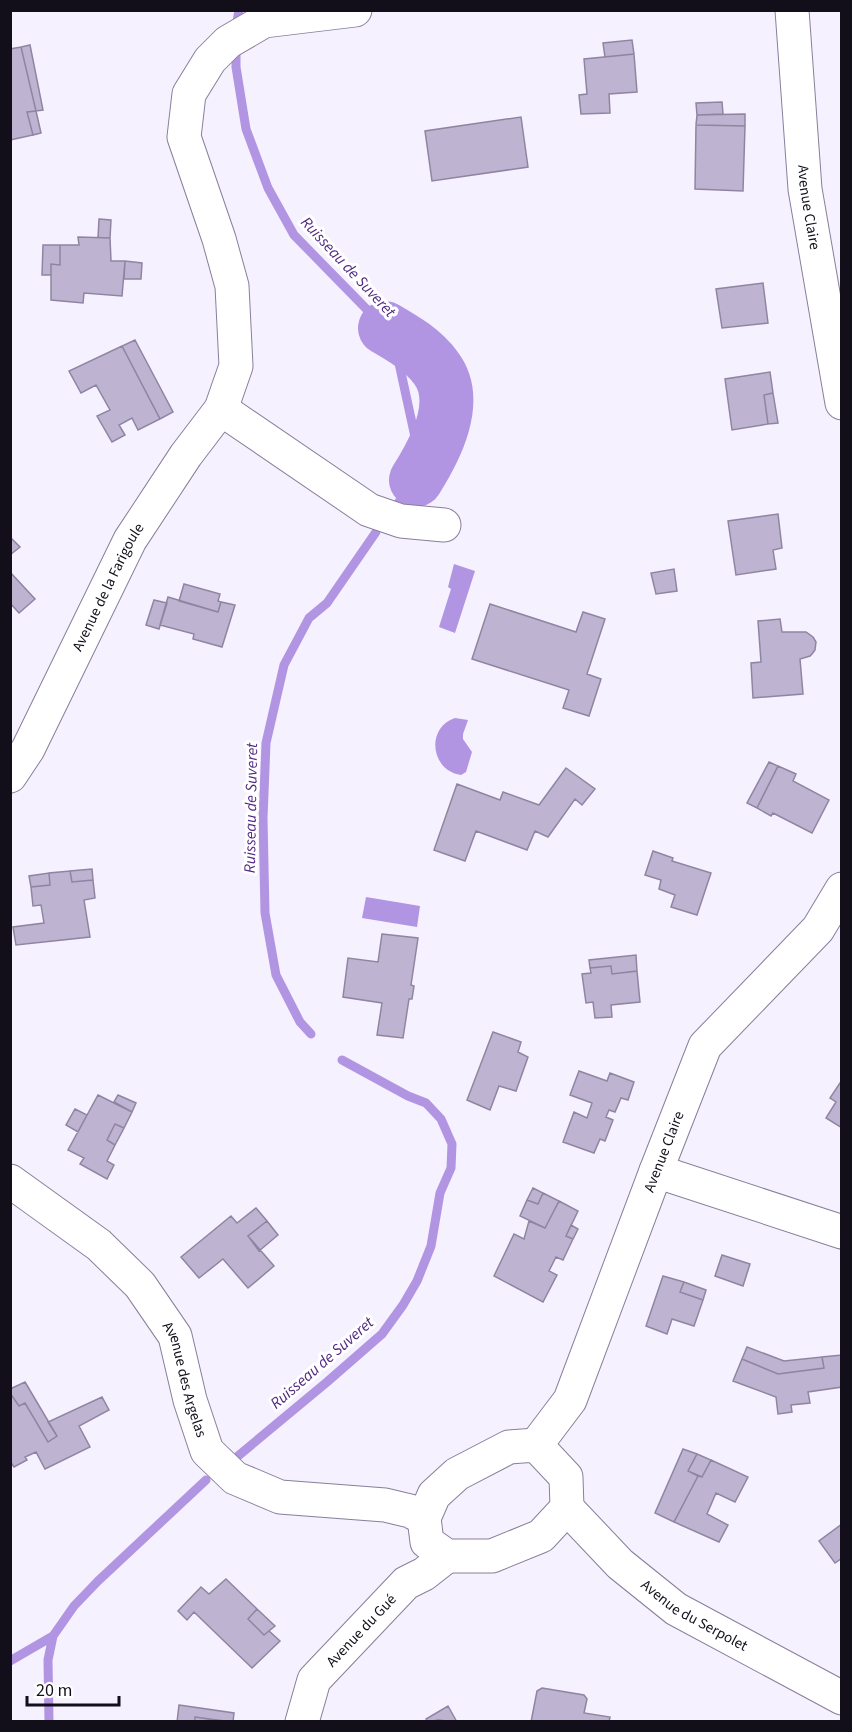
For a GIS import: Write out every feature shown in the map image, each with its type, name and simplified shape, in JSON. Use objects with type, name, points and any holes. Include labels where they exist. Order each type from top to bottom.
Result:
[{"type":"street","name":"Avenue de la Farigoule","points":[[10,776],[28,749],[130,540],[186,455],[221,409],[236,366],[232,286],[219,239],[184,137],[189,94],[210,60],[228,42],[264,21],[355,10]]},
{"type":"street","name":"Avenue Claire","points":[[792,10],[805,189],[842,403]]},
{"type":"street","points":[[221,409],[369,510],[401,521],[444,525]]},
{"type":"street","name":"Avenue Claire","points":[[536,1445],[570,1400],[705,1046],[818,929],[842,889]]},
{"type":"street","points":[[656,1171],[842,1232]]},
{"type":"street","name":"Avenue des Argelas","points":[[10,1181],[99,1245],[140,1285],[175,1336],[190,1400],[207,1451],[235,1478],[280,1497],[385,1505],[410,1511],[424,1518]]},
{"type":"street","points":[[536,1445],[566,1477],[567,1508],[541,1536],[492,1556],[447,1556],[427,1542],[424,1518],[434,1495],[457,1474],[509,1447],[536,1445]]},
{"type":"street","name":"Avenue du Serpolet","points":[[567,1508],[620,1564],[676,1609],[842,1698]]},
{"type":"street","name":"Avenue du Gué","points":[[302,1722],[314,1680],[406,1583],[424,1574],[447,1556]]},
{"type":"shaded area","points":[[454,564],[475,571],[455,633],[439,627],[451,589],[448,587]]},
{"type":"shaded area","points":[[455,718],[468,720],[463,739],[472,752],[466,772],[461,775],[443,766],[436,749],[439,731],[445,723]]},
{"type":"shaded area","points":[[366,897],[420,906],[417,927],[362,918]]},
{"type":"building","points":[[632,40],[634,54],[605,57],[603,43]]},
{"type":"building","points":[[30,45],[43,110],[36,111],[21,47]]},
{"type":"building","points":[[21,47],[36,111],[27,112],[33,135],[10,140],[10,49]]},
{"type":"building","points":[[634,54],[637,92],[609,94],[610,113],[581,114],[579,95],[587,94],[584,59]]},
{"type":"building","points":[[722,102],[723,114],[697,115],[696,103]]},
{"type":"building","points":[[36,111],[41,133],[33,135],[27,112]]},
{"type":"building","points":[[745,114],[745,126],[696,125],[697,115]]},
{"type":"building","points":[[521,117],[528,167],[432,181],[425,131]]},
{"type":"building","points":[[696,125],[745,126],[743,191],[695,189]]},
{"type":"building","points":[[99,219],[111,220],[110,238],[98,238]]},
{"type":"building","points":[[78,237],[110,238],[111,261],[125,261],[122,296],[84,293],[83,303],[51,300],[51,264],[60,265],[60,245],[79,245]]},
{"type":"building","points":[[43,245],[60,245],[60,265],[51,264],[51,275],[42,275]]},
{"type":"building","points":[[125,261],[142,263],[141,279],[124,279]]},
{"type":"building","points":[[763,283],[768,323],[722,328],[716,289]]},
{"type":"building","points":[[135,340],[173,412],[160,419],[122,346]]},
{"type":"building","points":[[122,346],[160,419],[138,430],[132,418],[119,425],[125,435],[112,442],[97,416],[110,410],[96,385],[81,393],[69,371]]},
{"type":"building","points":[[770,372],[773,393],[764,395],[768,424],[732,430],[725,379]]},
{"type":"building","points":[[773,393],[778,423],[768,424],[764,395]]},
{"type":"building","points":[[778,514],[782,548],[773,550],[776,569],[736,575],[728,521]]},
{"type":"building","points":[[10,537],[20,547],[10,555]]},
{"type":"building","points":[[674,569],[677,591],[656,594],[651,573]]},
{"type":"building","points":[[10,572],[35,599],[19,613],[10,603]]},
{"type":"building","points":[[184,584],[220,594],[218,601],[221,602],[218,612],[179,601]]},
{"type":"building","points":[[168,597],[218,612],[221,602],[235,605],[222,647],[193,639],[194,634],[160,625]]},
{"type":"building","points":[[154,600],[167,603],[159,629],[146,625]]},
{"type":"building","points":[[490,604],[576,632],[583,612],[605,619],[587,674],[601,679],[589,716],[563,708],[569,690],[472,659]]},
{"type":"building","points":[[780,619],[782,632],[806,632],[816,642],[812,654],[800,659],[803,694],[753,698],[751,663],[761,662],[758,621]]},
{"type":"building","points":[[769,762],[778,766],[757,808],[747,803]]},
{"type":"building","points":[[778,766],[796,774],[793,781],[829,800],[812,833],[773,813],[771,816],[757,808]]},
{"type":"building","points":[[566,768],[595,789],[582,805],[575,799],[548,837],[535,831],[527,850],[476,831],[465,861],[434,850],[457,784],[500,800],[503,792],[539,805]]},
{"type":"building","points":[[653,851],[673,858],[672,861],[711,873],[697,915],[671,907],[675,895],[659,889],[661,880],[645,875]]},
{"type":"building","points":[[92,869],[93,880],[72,882],[70,871]]},
{"type":"building","points":[[70,871],[72,882],[93,880],[95,898],[84,900],[90,937],[16,945],[13,927],[44,923],[41,905],[33,906],[31,887],[50,885],[49,873]]},
{"type":"building","points":[[49,873],[50,885],[31,887],[29,876]]},
{"type":"building","points":[[382,934],[418,938],[411,985],[414,986],[412,999],[409,999],[403,1038],[377,1035],[382,1003],[343,997],[348,958],[378,962]]},
{"type":"building","points":[[636,955],[637,971],[612,974],[611,966],[590,968],[589,960]]},
{"type":"building","points":[[611,966],[612,974],[637,971],[640,1002],[611,1005],[612,1017],[595,1018],[593,1002],[586,1003],[582,974],[591,973],[590,968]]},
{"type":"building","points":[[493,1032],[521,1042],[518,1052],[528,1057],[516,1091],[499,1086],[490,1110],[467,1100]]},
{"type":"building","points":[[579,1071],[607,1081],[610,1073],[634,1082],[628,1100],[621,1098],[615,1112],[609,1110],[606,1117],[613,1120],[605,1141],[600,1139],[594,1153],[563,1142],[574,1112],[587,1118],[592,1103],[570,1095]]},
{"type":"building","points":[[842,1080],[842,1128],[826,1118],[836,1102],[830,1098]]},
{"type":"building","points":[[98,1095],[132,1112],[124,1128],[115,1124],[107,1140],[115,1145],[107,1161],[114,1165],[107,1179],[80,1164],[84,1158],[68,1150]]},
{"type":"building","points":[[118,1095],[136,1103],[132,1112],[114,1102]]},
{"type":"building","points":[[75,1109],[87,1115],[78,1132],[66,1125]]},
{"type":"building","points":[[115,1124],[124,1128],[115,1145],[107,1140]]},
{"type":"building","points":[[533,1188],[543,1193],[538,1204],[527,1200]]},
{"type":"building","points":[[543,1193],[559,1201],[545,1228],[520,1216],[527,1200],[538,1204]]},
{"type":"building","points":[[559,1201],[578,1211],[566,1236],[573,1239],[563,1260],[556,1257],[549,1271],[557,1275],[543,1302],[494,1276],[514,1234],[524,1239],[529,1221],[545,1228]]},
{"type":"building","points":[[256,1208],[267,1221],[248,1236],[274,1266],[248,1288],[223,1259],[199,1278],[181,1257],[231,1216],[237,1223]]},
{"type":"building","points":[[267,1221],[278,1235],[259,1251],[248,1236]]},
{"type":"building","points":[[571,1225],[578,1229],[573,1239],[566,1236]]},
{"type":"building","points":[[722,1255],[750,1264],[743,1286],[715,1276]]},
{"type":"building","points":[[663,1276],[684,1282],[680,1292],[703,1300],[694,1326],[672,1319],[667,1334],[646,1326]]},
{"type":"building","points":[[684,1282],[706,1290],[703,1300],[680,1292]]},
{"type":"building","points":[[747,1347],[784,1361],[822,1357],[824,1368],[778,1374],[742,1359]]},
{"type":"building","points":[[842,1355],[842,1387],[808,1392],[810,1403],[791,1405],[792,1412],[778,1414],[776,1397],[733,1381],[742,1359],[778,1374],[824,1368],[822,1357]]},
{"type":"building","points":[[25,1382],[57,1436],[48,1442],[25,1403],[19,1406],[10,1393],[10,1389]]},
{"type":"building","points":[[10,1393],[19,1406],[25,1403],[48,1442],[57,1436],[48,1422],[102,1397],[109,1410],[79,1426],[90,1447],[45,1469],[36,1452],[25,1457],[27,1460],[14,1467],[10,1461]]},
{"type":"building","points":[[683,1449],[697,1454],[688,1471],[698,1476],[674,1522],[655,1513]]},
{"type":"building","points":[[697,1454],[711,1460],[702,1477],[688,1471]]},
{"type":"building","points":[[711,1460],[748,1477],[735,1502],[716,1493],[707,1514],[728,1525],[719,1542],[674,1522],[698,1476],[702,1477]]},
{"type":"building","points":[[842,1524],[842,1558],[835,1563],[819,1541]]},
{"type":"building","points":[[226,1579],[257,1609],[248,1619],[264,1635],[269,1631],[280,1641],[252,1668],[194,1612],[187,1620],[178,1611],[201,1587],[209,1594]]},
{"type":"building","points":[[257,1609],[275,1626],[264,1635],[248,1619]]},
{"type":"building","points":[[542,1688],[584,1695],[587,1699],[584,1713],[610,1717],[609,1722],[531,1722],[537,1691]]},
{"type":"building","points":[[179,1705],[234,1713],[233,1722],[195,1717],[195,1722],[177,1722]]},
{"type":"building","points":[[448,1706],[457,1722],[438,1720],[428,1722],[426,1719]]},
{"type":"building","points":[[195,1717],[227,1722],[195,1722]]},
{"type":"waterway","name":"Ruisseau de Suveret","points":[[236,28],[239,10]]},
{"type":"waterway","name":"Ruisseau de Suveret","points":[[236,48],[236,67],[246,129],[268,188],[294,235],[385,328],[397,354],[417,446],[416,480],[395,507]]},
{"type":"waterway","points":[[385,328],[413,345],[431,362],[443,381],[446,395],[443,425],[431,454],[416,480]]},
{"type":"waterway","name":"Ruisseau de Suveret","points":[[311,1034],[300,1022],[276,975],[265,913],[263,818],[266,743],[284,665],[309,618],[327,603],[376,532]]},
{"type":"waterway","name":"Ruisseau de Suveret","points":[[238,1456],[382,1334],[417,1281],[431,1246],[440,1193],[451,1168],[452,1144],[441,1119],[426,1103],[408,1096],[342,1060]]},
{"type":"waterway","name":"Ruisseau de Suveret","points":[[49,1722],[48,1660],[53,1636],[74,1606],[98,1581],[206,1480]]},
{"type":"waterway","points":[[10,1661],[53,1636]]}]
